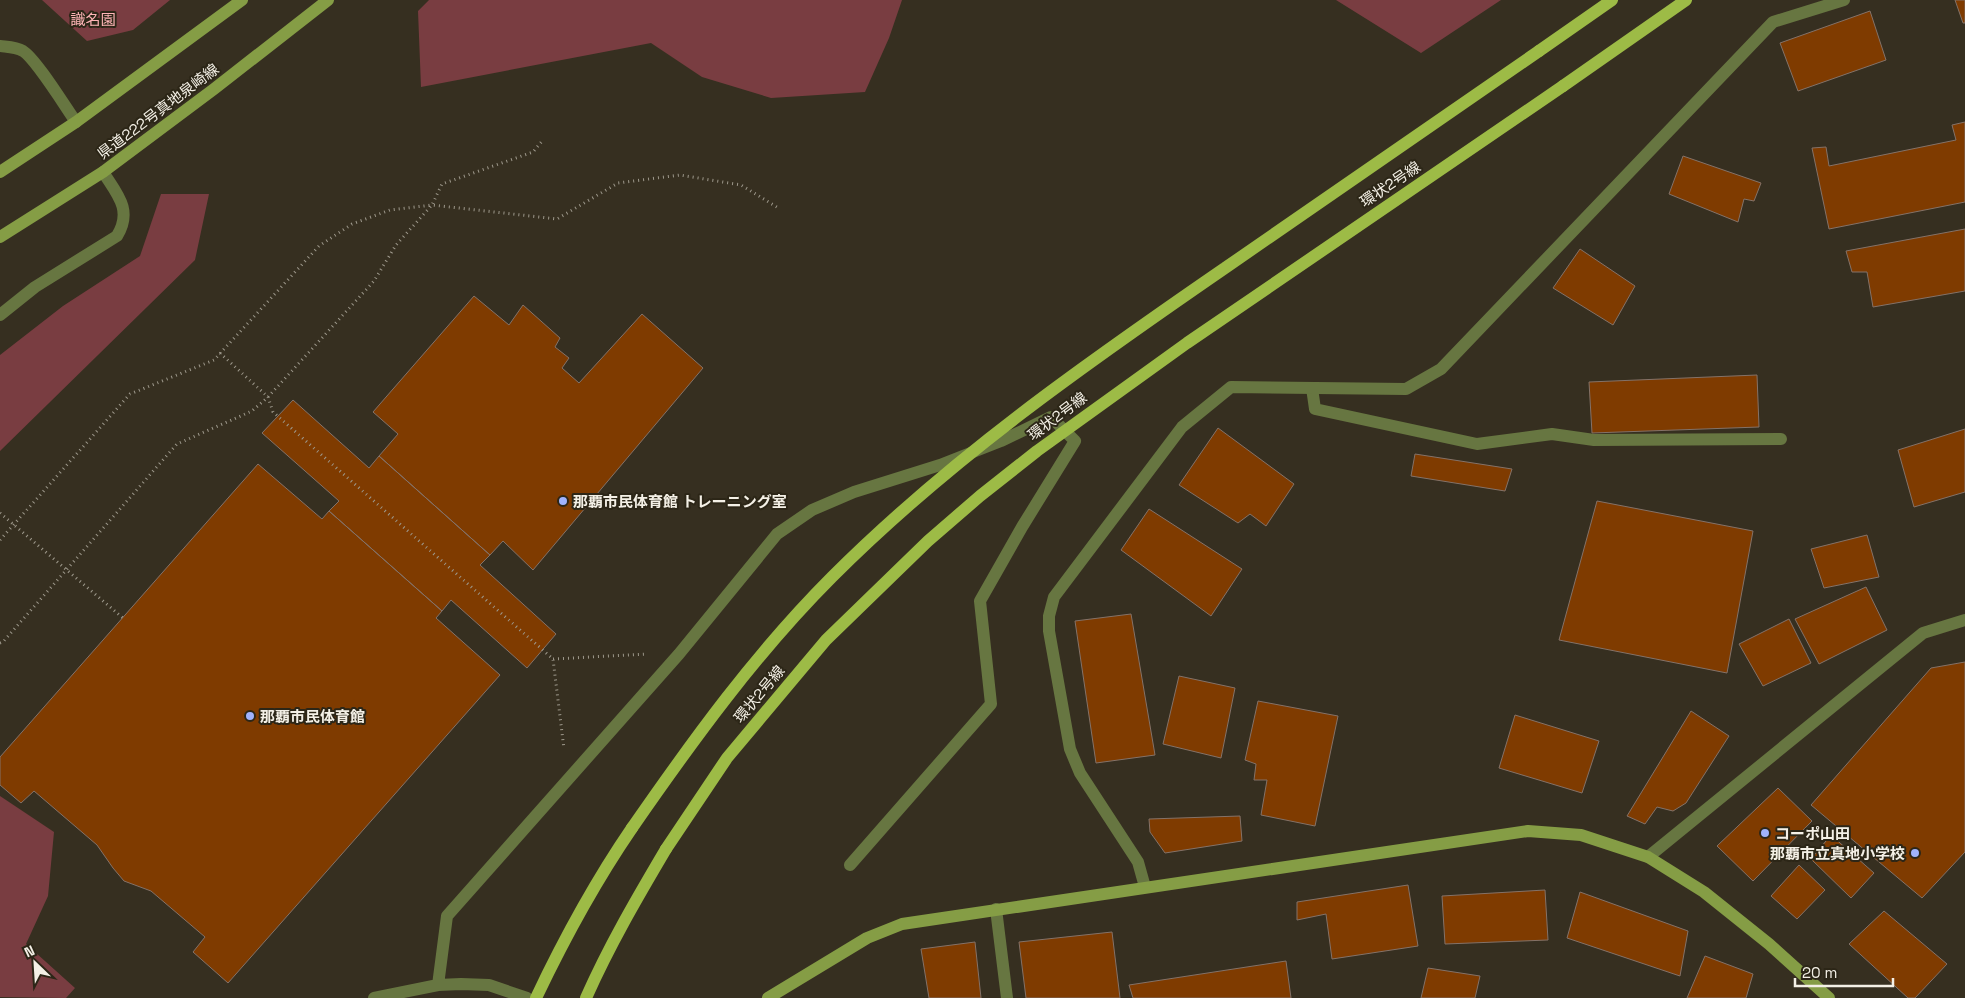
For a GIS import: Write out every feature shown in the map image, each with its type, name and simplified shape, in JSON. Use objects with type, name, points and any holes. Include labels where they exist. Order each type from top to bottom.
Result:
[{"type":"main road","name":"環状2号線","points":[[536,998],[595,885],[686,750],[782,629],[865,544],[934,482],[1048,392],[1612,0]]},
{"type":"main road","name":"環状2号線","points":[[586,998],[634,903],[666,849],[727,758],[826,640],[921,548],[980,496],[1037,451],[1179,348],[1686,0]]},
{"type":"street","points":[[0,172],[76,122],[242,0]]},
{"type":"street","name":"県道222号真地泉崎線","points":[[0,237],[103,172],[221,84],[328,0]]},
{"type":"street","points":[[1145,887],[1138,862],[1080,773],[1070,749],[1049,616],[1054,597],[1182,427],[1230,387],[1406,389],[1441,369],[1773,22],[1844,0]]},
{"type":"street","points":[[0,46],[11,47],[24,52],[76,122]]},
{"type":"street","points":[[0,315],[35,287],[117,236],[122,228],[124,208],[103,172]]},
{"type":"street","points":[[1312,388],[1315,409],[1477,444],[1552,434],[1594,440],[1780,439]]},
{"type":"street","points":[[438,986],[447,916],[679,654],[777,534],[812,510],[854,492],[948,461],[1001,441],[1051,418],[1075,441],[1022,527],[980,601],[991,704],[850,865]]},
{"type":"street","points":[[1648,857],[1923,633],[1965,620]]},
{"type":"street","points":[[768,998],[867,938],[902,924],[1528,831],[1581,835],[1648,857],[1704,892],[1769,944],[1829,998]]},
{"type":"street","points":[[996,909],[1007,998]]},
{"type":"street","points":[[374,998],[401,995],[438,986],[489,984],[527,998]]},
{"type":"path","points":[[0,643],[3,642],[178,444],[252,412],[268,397],[374,282],[396,245],[432,205],[442,184],[533,152],[543,140]]},
{"type":"path","points":[[0,540],[130,394],[214,360],[319,246],[352,224],[390,210],[432,205],[557,219],[618,183],[680,175],[741,185],[780,209]]},
{"type":"path","points":[[220,353],[268,397],[273,412],[553,659],[568,780]]},
{"type":"path","points":[[0,513],[123,618]]},
{"type":"path","points":[[553,659],[679,654]]},
{"type":"green space","name":"識名園","points":[[42,0],[170,0],[133,30],[87,41]]},
{"type":"green space","points":[[429,0],[902,0],[889,38],[865,92],[771,98],[702,77],[651,43],[421,87],[418,11]]},
{"type":"green space","points":[[1336,0],[1501,0],[1421,53]]},
{"type":"green space","points":[[161,194],[209,194],[195,260],[0,451],[0,355],[63,306],[140,256]]},
{"type":"green space","points":[[0,796],[54,832],[48,896],[26,944],[75,988],[66,998],[0,997]]},
{"type":"building","points":[[1955,0],[1965,0],[1965,23],[1963,23]]},
{"type":"building","points":[[1870,11],[1886,60],[1798,91],[1780,43]]},
{"type":"building","points":[[1965,122],[1965,202],[1829,229],[1812,148],[1826,147],[1829,166],[1956,140],[1952,125]]},
{"type":"building","points":[[1683,156],[1761,183],[1754,201],[1744,199],[1738,222],[1669,194]]},
{"type":"building","points":[[1965,229],[1965,291],[1873,307],[1867,272],[1852,272],[1846,251]]},
{"type":"building","points":[[1580,249],[1635,286],[1613,325],[1553,288]]},
{"type":"building","points":[[474,296],[509,325],[523,305],[560,338],[555,347],[569,358],[562,368],[579,383],[642,314],[703,368],[533,570],[503,541],[490,555],[379,456],[398,434],[373,412]]},
{"type":"building","points":[[1757,375],[1759,427],[1592,433],[1589,382]]},
{"type":"building","points":[[293,400],[369,468],[379,456],[490,555],[480,565],[556,634],[527,668],[451,600],[442,611],[329,511],[339,501],[262,433]]},
{"type":"building","points":[[1218,428],[1294,484],[1266,526],[1250,514],[1238,523],[1179,485]]},
{"type":"building","points":[[1965,429],[1965,492],[1914,507],[1898,450]]},
{"type":"building","points":[[1415,454],[1512,469],[1505,491],[1411,476]]},
{"type":"building","name":"那覇市民体育館","points":[[258,464],[322,519],[329,511],[442,611],[436,618],[500,675],[228,983],[193,952],[205,937],[151,891],[124,881],[97,845],[34,791],[21,803],[0,785],[0,757]]},
{"type":"building","points":[[1597,501],[1753,531],[1727,673],[1559,640]]},
{"type":"building","points":[[1149,509],[1242,569],[1211,616],[1121,550]]},
{"type":"building","points":[[1867,535],[1879,577],[1824,588],[1811,549]]},
{"type":"building","points":[[1866,587],[1887,630],[1819,664],[1795,619]]},
{"type":"building","points":[[1131,614],[1155,755],[1096,763],[1075,621]]},
{"type":"building","points":[[1789,619],[1811,663],[1763,686],[1739,644]]},
{"type":"building","name":"那覇市立真地小学校","points":[[1965,662],[1965,852],[1922,898],[1811,805],[1931,668]]},
{"type":"building","points":[[1179,676],[1235,688],[1221,758],[1163,744]]},
{"type":"building","points":[[1258,701],[1338,716],[1315,826],[1261,815],[1267,780],[1254,780],[1256,764],[1245,760]]},
{"type":"building","points":[[1691,711],[1729,736],[1686,803],[1673,811],[1657,807],[1645,824],[1627,816]]},
{"type":"building","points":[[1515,715],[1599,741],[1582,793],[1499,768]]},
{"type":"building","name":"コーポ山田","points":[[1778,788],[1812,821],[1753,881],[1717,846]]},
{"type":"building","points":[[1240,816],[1242,841],[1165,853],[1150,832],[1149,819]]},
{"type":"building","points":[[1831,835],[1874,873],[1851,898],[1811,859]]},
{"type":"building","points":[[1799,865],[1825,890],[1797,919],[1771,896]]},
{"type":"building","points":[[1408,885],[1418,946],[1332,959],[1326,914],[1297,920],[1297,902]]},
{"type":"building","points":[[1545,890],[1548,940],[1445,944],[1442,896]]},
{"type":"building","points":[[1580,892],[1688,931],[1680,976],[1567,938]]},
{"type":"building","points":[[1884,911],[1947,964],[1915,998],[1908,998],[1849,944]]},
{"type":"building","points":[[1112,932],[1120,998],[1026,998],[1019,942]]},
{"type":"building","points":[[975,942],[981,998],[929,998],[921,949]]},
{"type":"building","points":[[1705,956],[1753,974],[1746,998],[1687,998]]},
{"type":"building","points":[[1286,961],[1291,998],[1133,998],[1129,985]]},
{"type":"building","points":[[1428,968],[1480,976],[1475,998],[1421,998]]},
{"type":"place","name":"那覇市民体育館 トレーニング室","points":[[563,501]]},
{"type":"place","name":"那覇市民体育館","points":[[250,716]]},
{"type":"place","name":"コーポ山田","points":[[1765,833]]},
{"type":"place","name":"那覇市立真地小学校","points":[[1915,853]]}]
